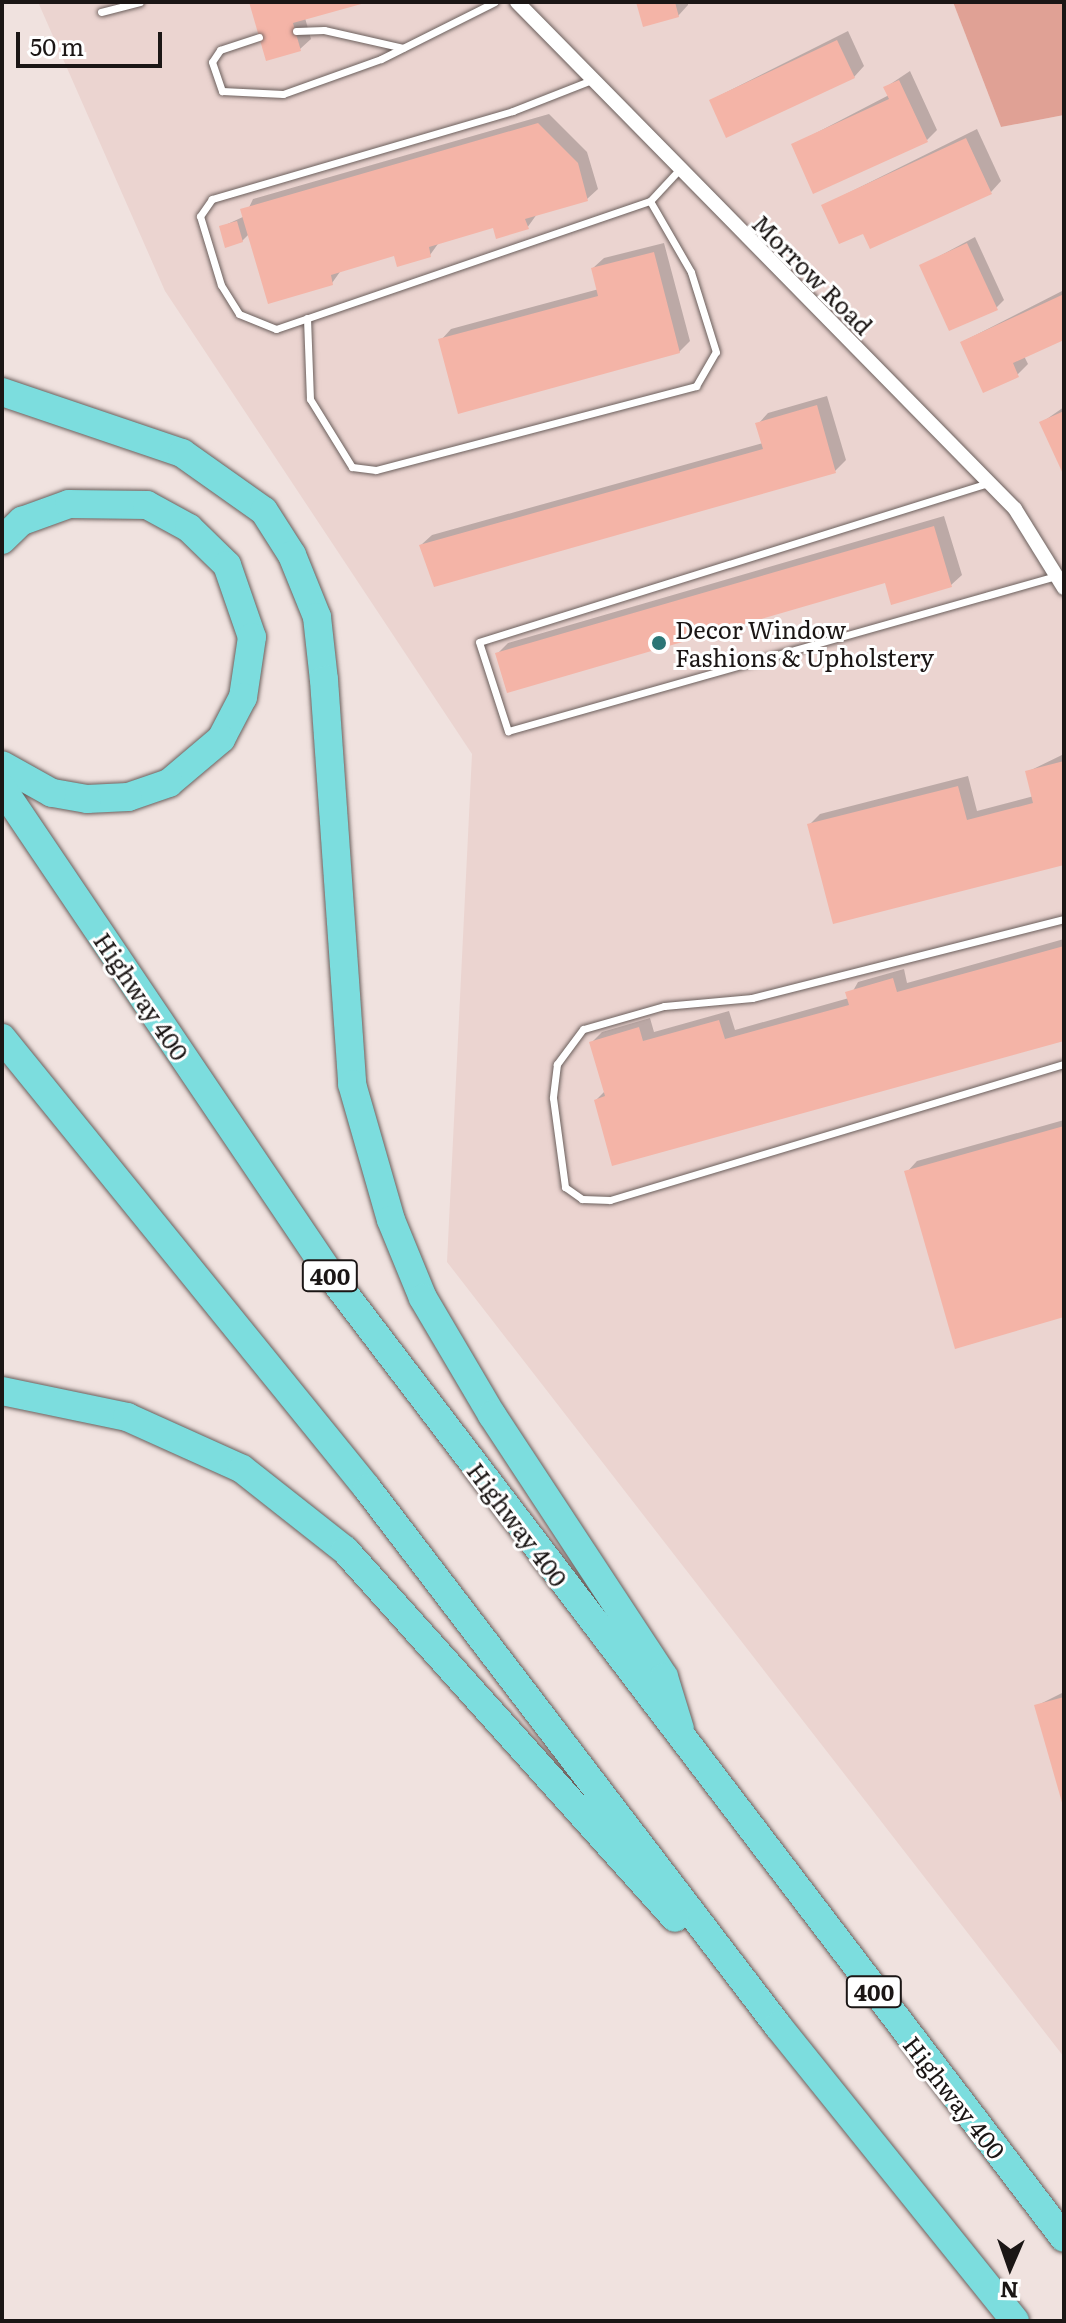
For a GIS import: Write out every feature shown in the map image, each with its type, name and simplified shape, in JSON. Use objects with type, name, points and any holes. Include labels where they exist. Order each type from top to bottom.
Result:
[{"type":"highway","points":[[2,392],[182,453],[264,511],[292,555],[317,617],[352,1084],[391,1220],[423,1298],[492,1415],[664,1677],[684,1745]]},
{"type":"highway","points":[[2,540],[22,521],[69,504],[147,505],[189,528],[227,565],[252,637],[243,697],[221,739],[169,783],[128,797],[87,799],[52,793],[2,765]]},
{"type":"highway","name":"Highway 400","points":[[2,788],[334,1280],[684,1745],[1064,2238]]},
{"type":"highway","points":[[2,1038],[367,1488],[778,2026],[1015,2321]]},
{"type":"highway","points":[[2,1380],[49,1386],[75,1401],[242,1469],[345,1550],[778,2026]]},
{"type":"highway","points":[[2,1391],[75,1401]]},
{"type":"street","name":"Morrow Road","points":[[517,2],[589,81],[988,483],[1061,582]]},
{"type":"lane","points":[[101,12],[140,2]]},
{"type":"lane","points":[[259,37],[220,50],[212,62],[222,91],[283,94],[403,48],[495,2]]},
{"type":"lane","points":[[296,31],[324,30],[403,48]]},
{"type":"lane","points":[[589,81],[513,111],[212,199],[200,216],[221,285],[239,314],[276,329],[650,201],[678,171]]},
{"type":"lane","points":[[307,318],[310,399],[352,467],[376,470],[696,386],[716,352],[691,272],[650,201]]},
{"type":"lane","points":[[988,483],[479,642],[508,731],[1061,582]]},
{"type":"lane","points":[[1064,919],[752,998],[664,1006],[583,1029],[557,1064],[554,1087],[565,1187],[582,1199],[610,1200],[1064,1064]]},
{"type":"shaded area","points":[[38,2],[953,2],[1001,127],[1064,115],[1064,2057],[447,1262],[472,754],[165,291]]},
{"type":"shaded area","points":[[953,2],[1064,2],[1064,115],[1001,127]]},
{"type":"building","points":[[249,2],[365,3],[293,23],[301,51],[266,61]]},
{"type":"building","points":[[636,2],[675,2],[679,17],[643,27]]},
{"type":"building","points":[[837,40],[855,78],[726,138],[709,100]]},
{"type":"building","points":[[899,80],[928,142],[813,194],[791,144],[889,99],[883,87]]},
{"type":"building","points":[[538,123],[578,163],[588,201],[525,219],[529,229],[496,239],[493,228],[429,247],[431,257],[397,267],[394,256],[331,275],[333,285],[268,304],[240,209]]},
{"type":"building","points":[[966,138],[992,194],[870,249],[863,234],[839,244],[821,205]]},
{"type":"building","points":[[237,221],[243,242],[225,248],[219,226]]},
{"type":"building","points":[[967,243],[998,310],[949,331],[919,265]]},
{"type":"building","points":[[654,252],[680,353],[458,414],[438,339],[598,296],[591,268]]},
{"type":"building","points":[[1064,294],[1064,340],[1013,363],[1019,377],[983,393],[960,342]]},
{"type":"building","points":[[817,405],[836,473],[434,587],[419,545],[763,449],[755,423]]},
{"type":"building","points":[[1064,411],[1064,476],[1039,422]]},
{"type":"building","points":[[934,526],[952,587],[891,605],[885,583],[507,693],[495,653]]},
{"type":"building","points":[[1064,761],[1064,865],[833,924],[807,824],[958,786],[967,820],[1033,803],[1025,771]]},
{"type":"building","points":[[1064,946],[1064,1041],[612,1166],[594,1100],[605,1096],[589,1042],[639,1027],[643,1041],[719,1020],[725,1039],[849,1005],[845,992],[893,978],[897,992]]},
{"type":"building","points":[[1064,1126],[1064,1317],[955,1349],[904,1171]]},
{"type":"building","points":[[1064,1697],[1064,1806],[1063,1806],[1034,1705]]},
{"type":"place","name":"Decor Window Fashions & Upholstery","points":[[659,643]]}]
